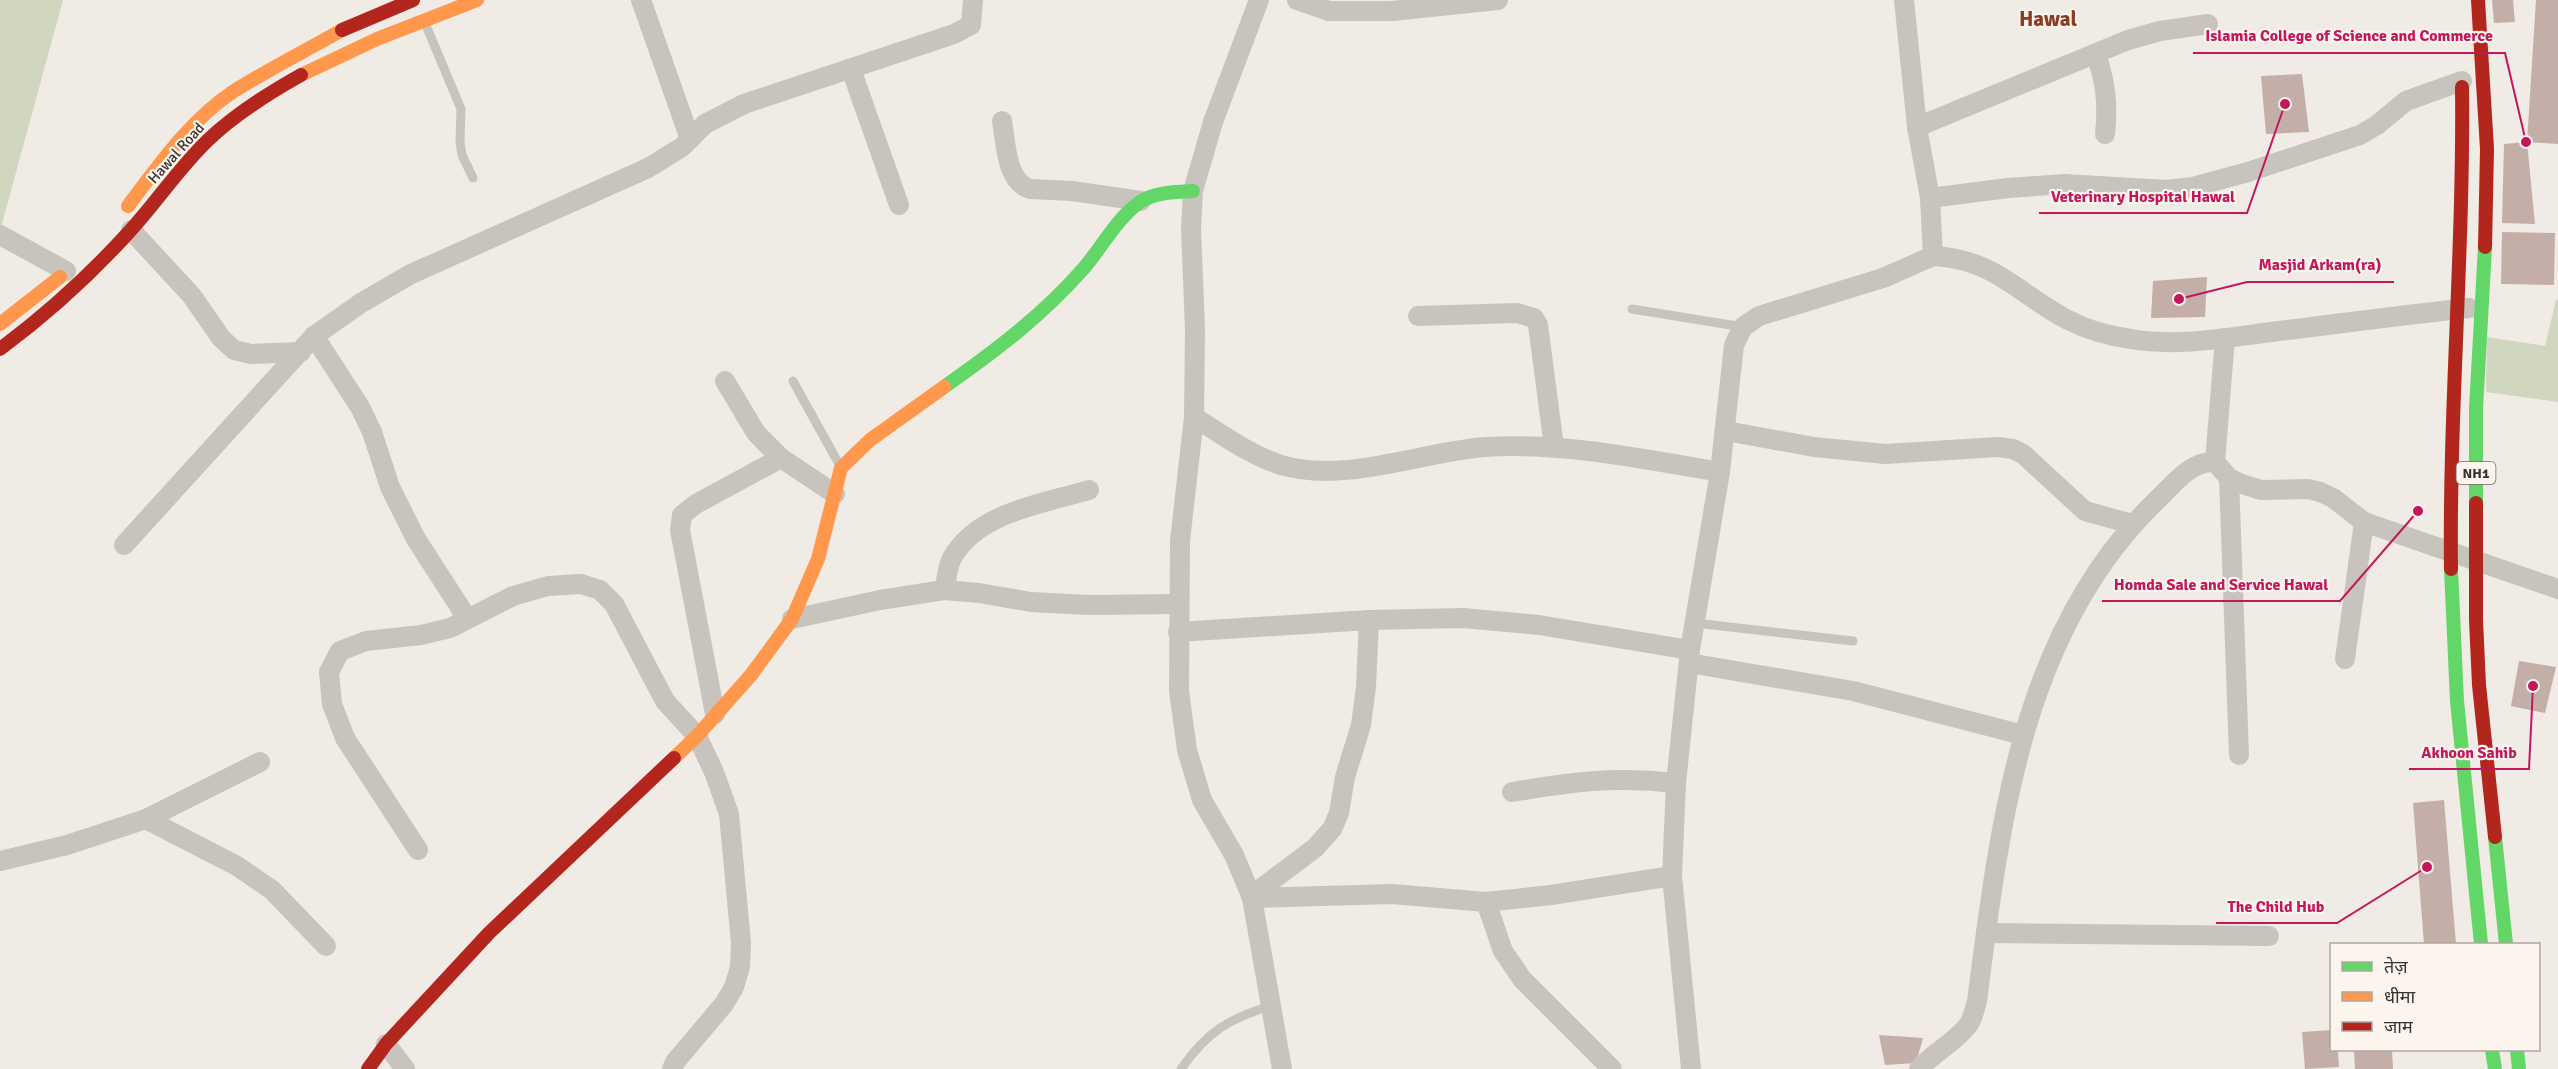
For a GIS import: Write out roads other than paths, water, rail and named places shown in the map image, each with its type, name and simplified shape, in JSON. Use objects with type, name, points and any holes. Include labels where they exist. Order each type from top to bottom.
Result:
[{"type":"main road","name":"Hawal Road","points":[[124,228],[170,151],[200,120],[233,92],[351,25],[413,0]]},
{"type":"main road","name":"Hawal Road","points":[[0,349],[60,300],[124,228],[192,156],[220,130],[273,92],[324,63],[477,0]]},
{"type":"main road","name":"NH1","points":[[2478,0],[2487,149],[2476,409],[2476,561],[2480,685],[2506,943]]},
{"type":"main road","name":"NH1","points":[[2461,75],[2464,194],[2458,309],[2451,553],[2452,623],[2457,700],[2481,943]]},
{"type":"main road","points":[[368,1069],[386,1044],[489,933],[697,736],[751,675],[792,620],[818,559],[841,468],[870,440],[966,372],[1033,320],[1083,269],[1128,213],[1141,201],[1163,193],[1193,191]]},
{"type":"main road","points":[[107,231],[124,228]]},
{"type":"main road","points":[[0,324],[73,265]]},
{"type":"main road","points":[[2492,1051],[2494,1069]]},
{"type":"main road","points":[[2517,1051],[2519,1069]]},
{"type":"street","points":[[641,0],[690,139]]},
{"type":"street","points":[[124,545],[314,336],[361,303],[411,274],[648,168],[682,147],[705,124],[744,104],[954,34],[970,24],[973,0]]},
{"type":"street","points":[[1259,0],[1213,122],[1193,191],[1191,229],[1196,329],[1194,417],[1180,540],[1179,691],[1187,750],[1202,800],[1234,855],[1252,897],[1281,1069]]},
{"type":"street","points":[[1298,0],[1329,11],[1392,11],[1498,0]]},
{"type":"street","points":[[1904,0],[1917,127],[1930,198],[1933,256]]},
{"type":"street","points":[[1917,127],[2144,34],[2208,24]]},
{"type":"street","points":[[2096,55],[2107,95],[2105,134]]},
{"type":"street","points":[[851,69],[899,205]]},
{"type":"street","points":[[1930,198],[2008,188],[2064,184],[2158,190],[2193,187],[2248,172],[2360,135],[2378,125],[2406,101],[2461,75]]},
{"type":"street","points":[[1002,121],[1012,171],[1021,186],[1030,189],[1110,195],[1141,201]]},
{"type":"street","points":[[124,228],[192,296],[221,338],[234,350],[251,354],[301,352]]},
{"type":"street","points":[[0,234],[73,265]]},
{"type":"street","points":[[1691,1069],[1672,876],[1676,783],[1689,657],[1726,431],[1734,345],[1743,327],[1759,316],[1883,278],[1933,256],[1958,257],[1990,269],[2046,308],[2096,331],[2130,339],[2157,342],[2225,338],[2482,307]]},
{"type":"street","points":[[1418,316],[1518,313],[1534,318],[1538,325],[1554,447]]},
{"type":"street","points":[[314,336],[360,406],[372,432],[390,487],[417,539],[467,618]]},
{"type":"street","points":[[2225,338],[2215,462],[2229,478],[2261,490],[2308,489],[2320,492],[2333,498],[2364,522],[2558,589]]},
{"type":"street","points":[[725,381],[756,434],[781,458],[835,494]]},
{"type":"street","points":[[1194,417],[1244,448],[1282,465],[1313,470],[1348,469],[1484,447],[1554,447],[1720,472]]},
{"type":"street","points":[[1726,431],[1814,447],[1885,454],[1998,447],[2013,449],[2023,454],[2085,511],[2132,524]]},
{"type":"street","points":[[715,714],[680,530],[682,514],[696,504],[781,458]]},
{"type":"street","points":[[1919,1069],[1931,1056],[1959,1036],[1971,1022],[1977,1001],[2002,835],[2023,735],[2043,673],[2067,620],[2083,591],[2132,524],[2188,470],[2201,463],[2215,462]]},
{"type":"street","points":[[2229,478],[2239,755]]},
{"type":"street","points":[[944,590],[951,561],[964,540],[980,527],[1006,515],[1089,490]]},
{"type":"street","points":[[2345,659],[2364,522]]},
{"type":"street","points":[[418,850],[345,738],[332,704],[329,672],[340,651],[366,641],[421,635],[450,628],[513,596],[548,586],[580,585],[600,590],[614,604],[665,701],[697,736],[714,772],[729,814],[741,933],[740,959],[734,987],[724,1004],[675,1062],[672,1069]]},
{"type":"street","points":[[792,620],[880,600],[944,590],[979,593],[1031,602],[1089,605],[1178,604]]},
{"type":"street","points":[[1178,632],[1369,620],[1463,618],[1518,623],[1853,691],[2023,735]]},
{"type":"street","points":[[1252,897],[1315,848],[1332,829],[1339,813],[1345,777],[1361,725],[1366,687],[1369,620]]},
{"type":"street","points":[[0,861],[67,845],[146,819],[260,762]]},
{"type":"street","points":[[1512,792],[1610,778],[1676,783]]},
{"type":"street","points":[[146,819],[237,866],[273,890],[326,946]]},
{"type":"street","points":[[1252,897],[1392,894],[1486,902],[1551,896],[1672,876]]},
{"type":"street","points":[[1486,902],[1503,951],[1522,978],[1612,1069]]},
{"type":"street","points":[[1986,933],[2269,936]]},
{"type":"street","points":[[386,1044],[405,1069]]},
{"type":"lane","points":[[424,21],[461,109],[462,155],[473,178]]},
{"type":"lane","points":[[1632,309],[1743,327]]},
{"type":"lane","points":[[794,381],[841,468]]},
{"type":"lane","points":[[1695,623],[1853,641]]},
{"type":"lane","points":[[1181,1069],[1203,1040],[1221,1025],[1242,1014],[1270,1006]]},
{"type":"place","name":"Veterinary Hospital Hawal","points":[[2285,104]]},
{"type":"place","name":"Islamia College of Science and Commerce","points":[[2526,142]]},
{"type":"place","name":"Masjid Arkam(ra)","points":[[2179,299]]},
{"type":"place","name":"Homda Sale and Service Hawal","points":[[2418,511]]},
{"type":"place","name":"Akhoon Sahib","points":[[2533,686]]},
{"type":"place","name":"The Child Hub","points":[[2427,867]]},
{"type":"district","name":"Hawal","points":[[2048,19]]}]
